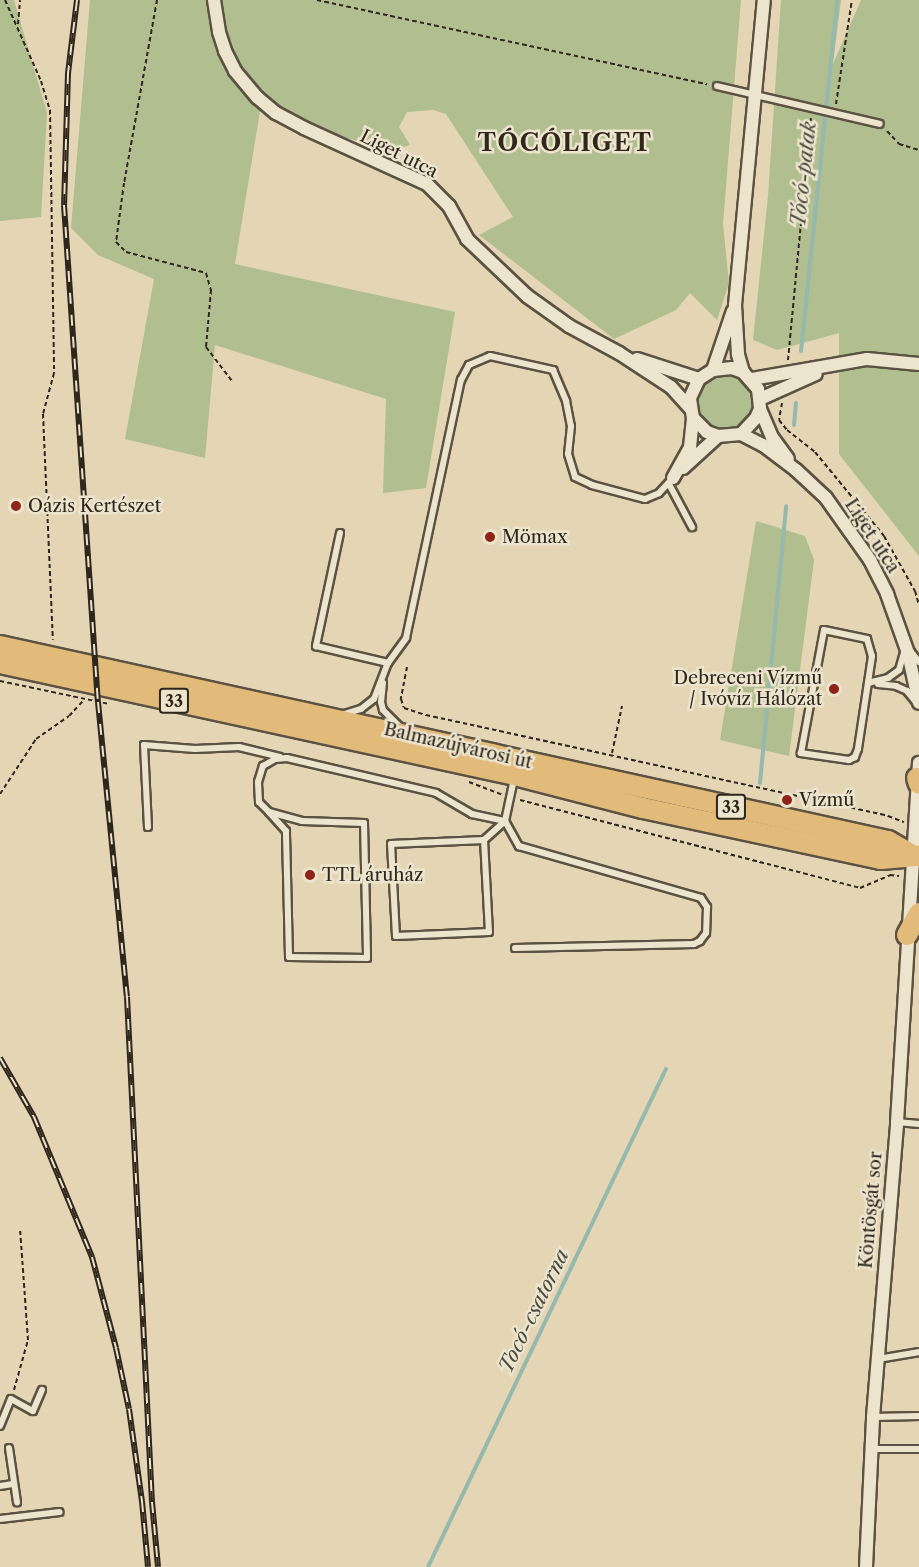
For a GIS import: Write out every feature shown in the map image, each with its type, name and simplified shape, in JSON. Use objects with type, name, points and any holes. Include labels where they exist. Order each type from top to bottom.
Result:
[{"type":"main road","name":"Balmazújvárosi út","points":[[0,646],[888,841],[916,856]]},
{"type":"main road","name":"Balmazújvárosi út","points":[[0,663],[515,775],[643,808],[881,859],[916,856]]},
{"type":"main road","points":[[906,935],[919,913]]},
{"type":"street","name":"Liget utca","points":[[214,0],[217,23],[225,51],[235,71],[258,98],[276,113],[304,128],[427,184],[449,206],[467,239],[519,289],[569,326],[619,353],[671,387],[692,413]]},
{"type":"street","points":[[760,404],[738,354],[735,306],[753,95],[764,0]]},
{"type":"street","points":[[713,370],[735,306]]},
{"type":"street","name":"Liget utca","points":[[619,353],[699,379]]},
{"type":"street","points":[[671,481],[690,447],[693,388],[699,379],[713,370],[732,368],[747,376],[834,367],[867,359],[919,364]]},
{"type":"street","points":[[692,413],[707,432],[718,436],[741,434],[750,426],[760,404],[834,367]]},
{"type":"street","name":"Liget utca","points":[[760,404],[772,437],[796,470]]},
{"type":"street","name":"Liget utca","points":[[741,434],[763,445],[796,470],[826,498],[870,560],[887,594],[915,673],[919,705]]},
{"type":"street","points":[[671,481],[718,436]]},
{"type":"street","points":[[916,856],[918,775]]},
{"type":"street","name":"Köntösgát sor","points":[[866,1567],[877,1359],[897,1122],[910,877],[916,856]]},
{"type":"lane","points":[[717,86],[880,124]]},
{"type":"lane","points":[[332,718],[361,709],[374,699],[388,663],[406,638],[461,380],[470,365],[479,359],[490,356],[553,370],[566,401],[571,426],[568,454],[575,477],[645,499],[659,493],[671,481],[692,527]]},
{"type":"lane","points":[[340,533],[316,645],[388,663]]},
{"type":"lane","points":[[824,630],[867,639],[872,656],[868,684],[855,757],[849,760],[801,753],[824,630]]},
{"type":"lane","points":[[904,642],[919,662]]},
{"type":"lane","points":[[868,684],[888,678],[898,670],[903,658],[904,642]]},
{"type":"lane","points":[[384,676],[381,702],[383,710],[409,735]]},
{"type":"lane","points":[[868,684],[896,686],[907,691],[919,705]]},
{"type":"lane","points":[[148,827],[144,745],[195,748],[239,747],[436,793],[472,814],[505,821],[519,846],[701,898],[706,907],[706,933],[694,944],[515,948]]},
{"type":"lane","points":[[268,812],[302,821],[364,823],[367,958],[289,957],[286,831],[268,812],[259,802],[258,782],[263,766],[275,759],[287,758]]},
{"type":"lane","points":[[484,840],[489,932],[396,936],[391,844],[484,840],[505,821],[515,775]]},
{"type":"lane","points":[[897,1122],[919,1124]]},
{"type":"lane","points":[[877,1359],[919,1352]]},
{"type":"lane","points":[[0,1426],[11,1399],[33,1411],[42,1390]]},
{"type":"lane","points":[[873,1417],[919,1416]]},
{"type":"lane","points":[[9,1448],[17,1502]]},
{"type":"lane","points":[[872,1449],[919,1449]]},
{"type":"lane","points":[[0,1486],[13,1484]]},
{"type":"lane","points":[[0,1519],[60,1512]]},
{"type":"path","points":[[5,0],[41,81],[50,110],[54,373],[43,414],[54,658]]},
{"type":"path","points":[[18,27],[20,0]]},
{"type":"path","points":[[157,0],[124,183],[117,242],[126,252],[206,273],[211,290],[206,347],[232,381]]},
{"type":"path","points":[[317,0],[717,86]]},
{"type":"path","points":[[834,113],[852,0]]},
{"type":"path","points":[[788,366],[815,108]]},
{"type":"path","points":[[880,124],[899,144],[919,150]]},
{"type":"path","points":[[785,400],[780,407],[779,420],[787,430],[815,452],[884,536],[915,591],[919,605]]},
{"type":"path","points":[[407,667],[401,699],[404,708],[426,715],[888,816]]},
{"type":"path","points":[[0,681],[110,705]]},
{"type":"path","points":[[0,794],[36,739],[69,716],[84,700]]},
{"type":"path","points":[[612,754],[622,706]]},
{"type":"path","points":[[460,779],[511,798],[860,888],[890,875],[910,877]]},
{"type":"path","points":[[11,1399],[28,1340],[20,1228]]},
{"type":"green space","points":[[0,0],[14,0],[47,113],[41,217],[0,221]]},
{"type":"green space","points":[[90,0],[741,0],[723,224],[729,283],[717,320],[690,293],[676,310],[614,339],[479,235],[513,217],[446,114],[433,110],[407,112],[399,127],[410,145],[390,151],[260,111],[235,264],[455,312],[426,488],[383,493],[386,399],[215,345],[205,458],[125,439],[154,279],[98,255],[71,228]]},
{"type":"green space","points":[[781,0],[841,0],[833,64],[861,0],[919,0],[919,556],[839,454],[839,333],[777,350],[753,340],[768,196]]},
{"type":"green space","points":[[719,375],[731,375],[745,383],[753,397],[751,414],[745,423],[731,431],[719,431],[702,419],[697,409],[697,397],[709,380]]},
{"type":"green space","points":[[756,521],[805,536],[814,560],[789,756],[720,740]]},
{"type":"waterway","name":"Tócó-patak","points":[[801,351],[837,0]]},
{"type":"waterway","name":"Tócó-patak","points":[[794,425],[796,403]]},
{"type":"waterway","name":"Tócó-patak","points":[[760,783],[786,506]]},
{"type":"waterway","name":"Tocó-csatorna","points":[[428,1567],[666,1069]]},
{"type":"railway","points":[[77,0],[68,73],[64,205],[98,702],[127,997],[152,1502],[158,1567]]},
{"type":"railway","points":[[0,1058],[34,1117],[92,1257],[129,1409],[142,1501],[148,1567]]},
{"type":"place","name":"Oázis Kertészet","points":[[16,506]]},
{"type":"place","name":"Mömax","points":[[490,537]]},
{"type":"place","name":"Debreceni Vízmű / Ivóvíz Hálózat","points":[[834,689]]},
{"type":"place","name":"Vízmű","points":[[787,800]]},
{"type":"place","name":"TTL áruház","points":[[310,875]]},
{"type":"district","name":"TÓCÓLIGET","points":[[565,143]]}]
